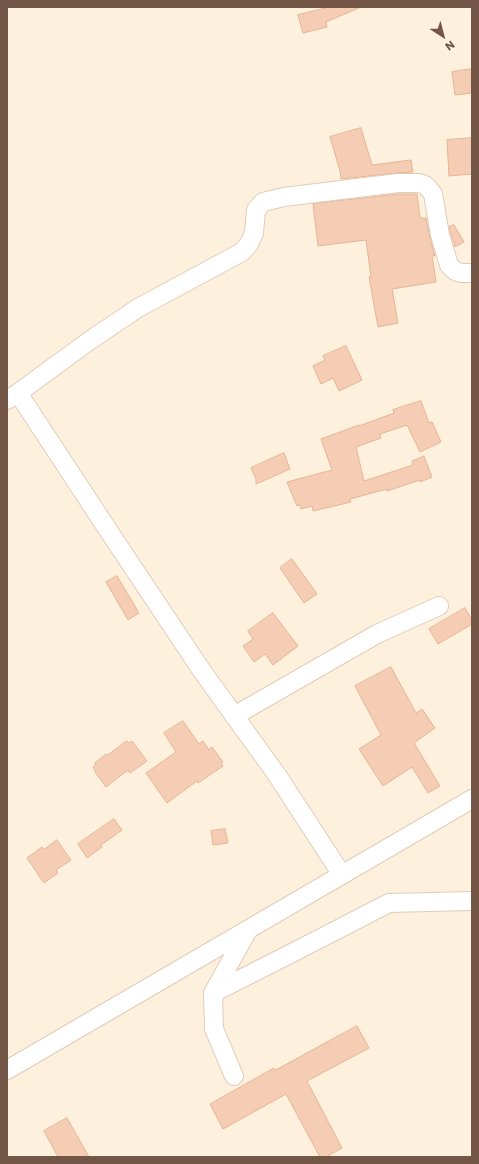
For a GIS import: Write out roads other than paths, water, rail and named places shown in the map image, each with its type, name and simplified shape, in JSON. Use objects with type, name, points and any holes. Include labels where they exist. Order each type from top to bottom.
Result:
[{"type":"street","points":[[342,875],[277,775],[202,671],[110,533],[13,396],[89,340],[138,308],[242,252],[249,244],[254,234],[256,210],[263,202],[284,197],[398,183],[419,183],[425,185],[433,194],[440,235],[449,265],[455,271],[461,273],[472,273]]},
{"type":"street","points":[[234,716],[377,634],[439,606]]},
{"type":"street","points":[[7,1070],[472,799]]},
{"type":"street","points":[[213,993],[389,903],[472,901]]},
{"type":"street","points":[[234,1076],[214,1029],[213,993],[249,929]]}]
